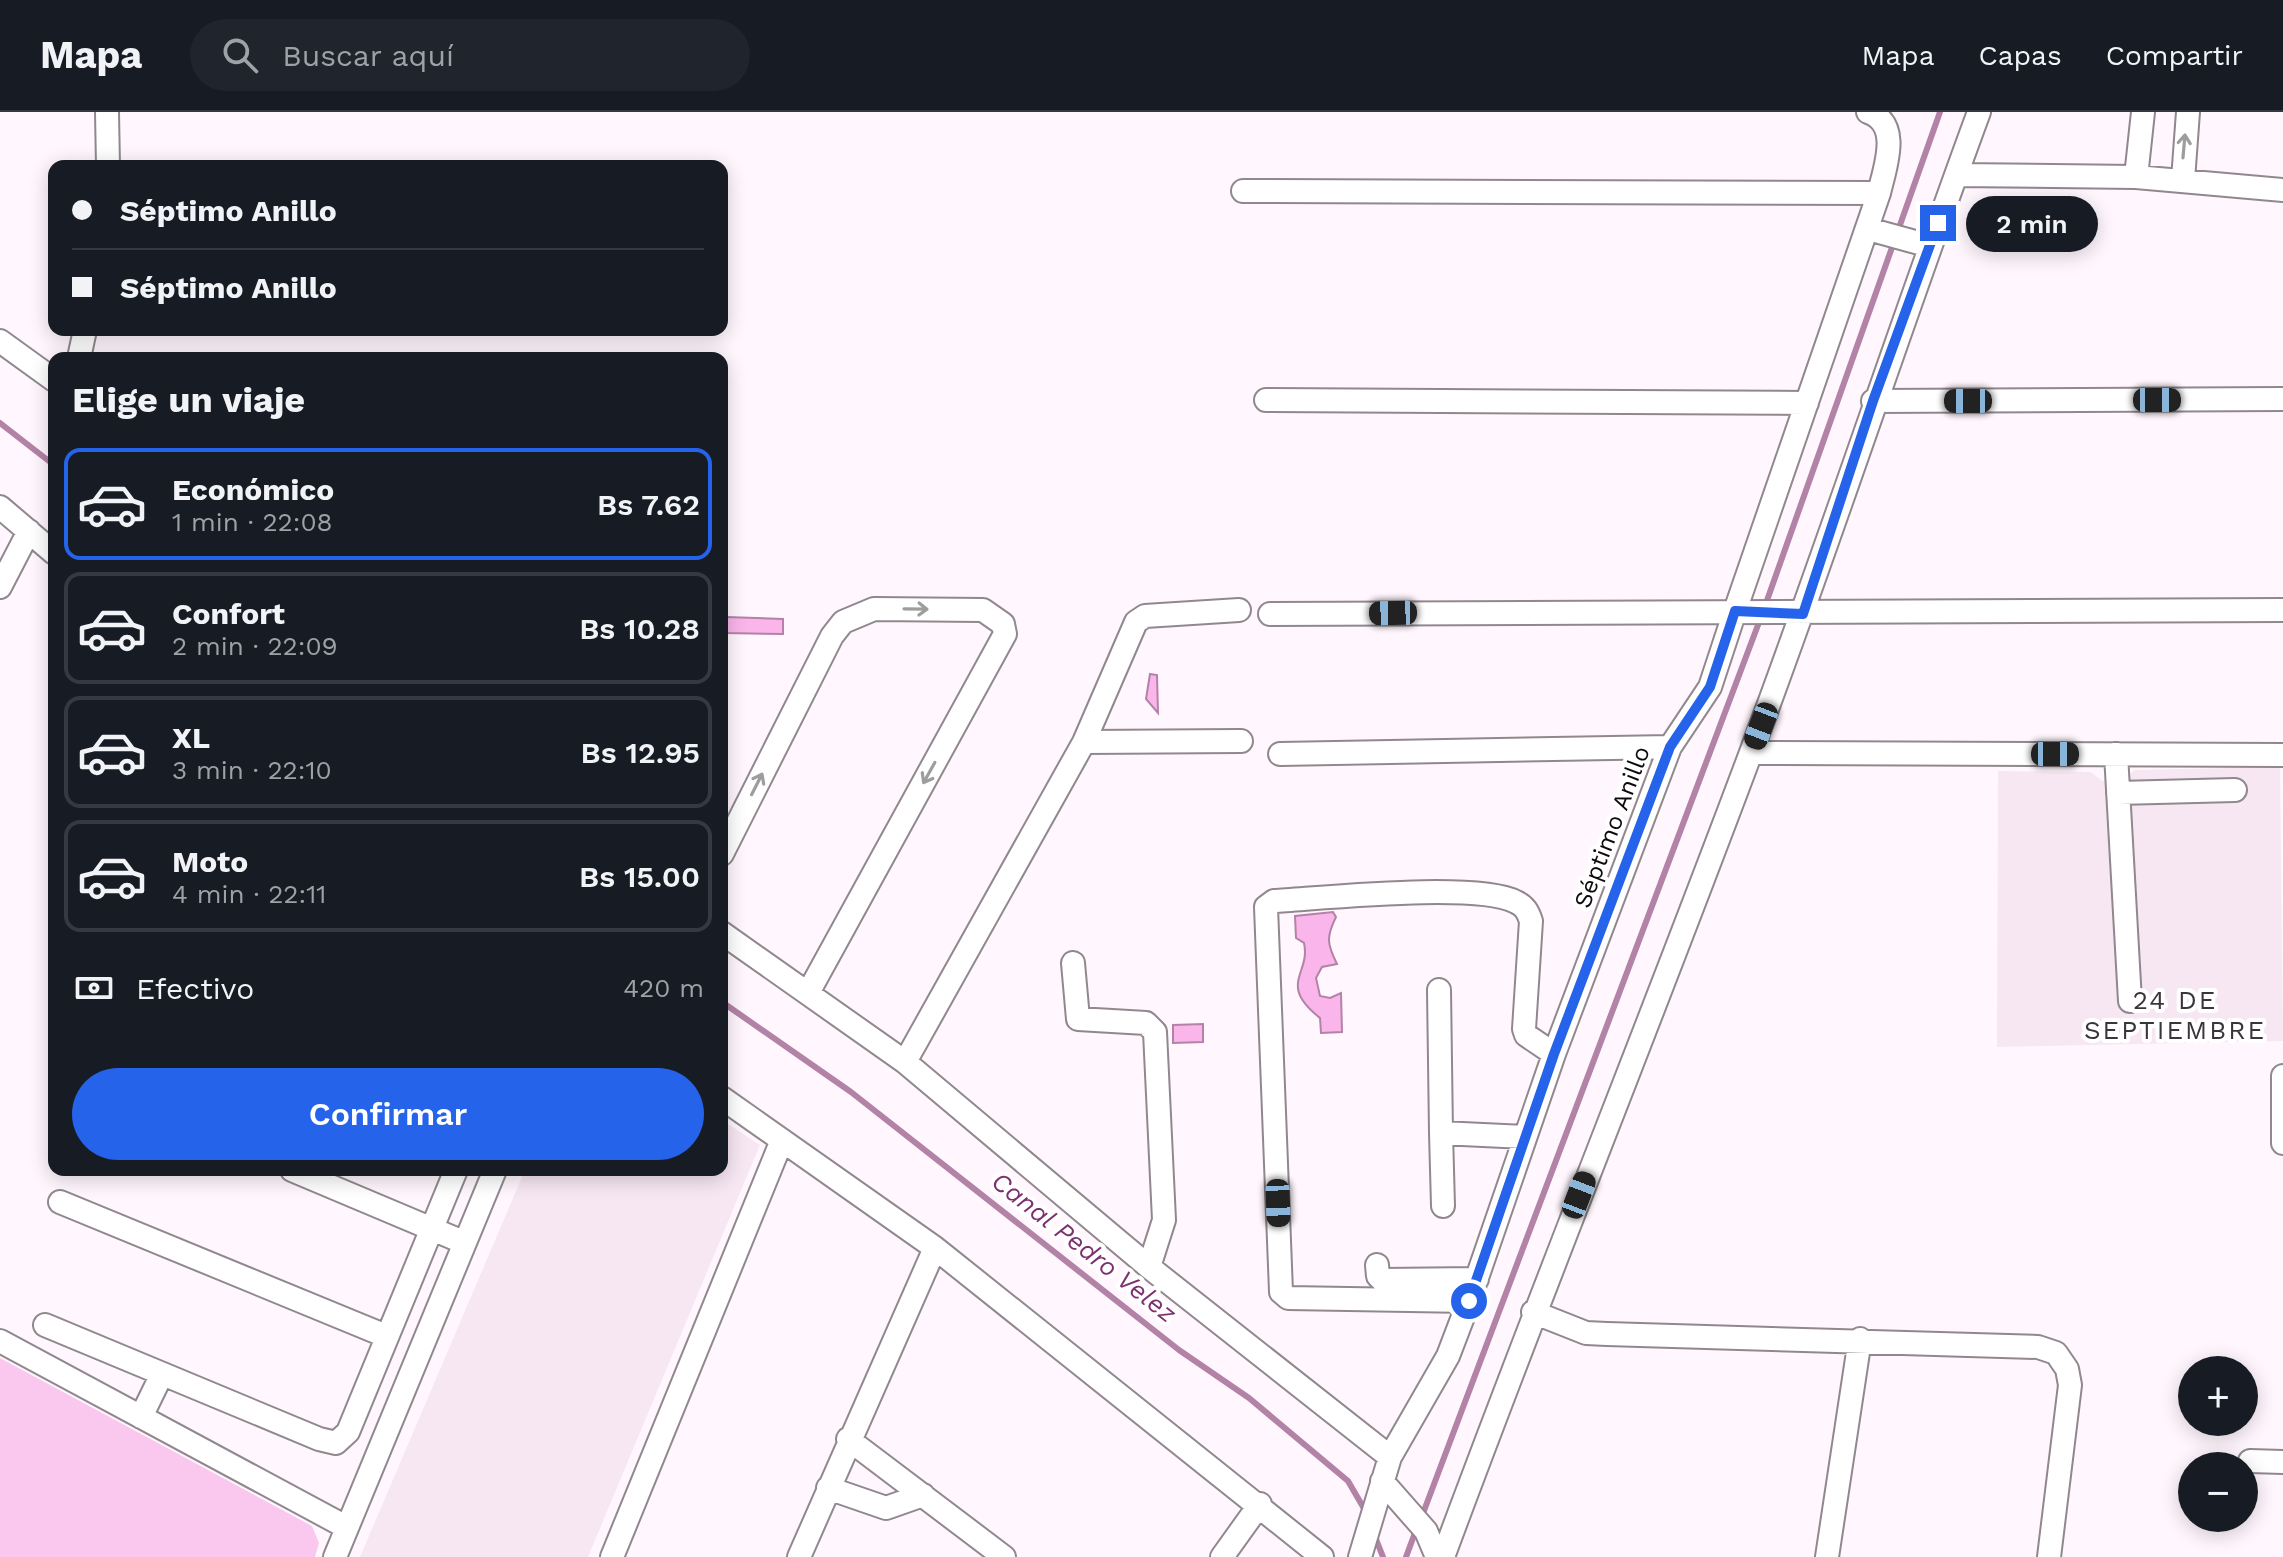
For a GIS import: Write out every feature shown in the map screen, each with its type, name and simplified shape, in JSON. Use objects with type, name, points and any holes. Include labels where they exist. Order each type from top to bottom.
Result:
[{"type":"street","points":[[107,112],[108,160]]},
{"type":"street","points":[[1440,1557],[1803,614],[1873,401],[1910,240],[1956,175],[1979,112]]},
{"type":"street","points":[[2136,177],[2143,112]]},
{"type":"street","points":[[2183,180],[2188,112]]},
{"type":"street","name":"Séptimo Anillo","points":[[1361,1555],[1390,1457],[1448,1356],[1554,1054],[1670,747],[1710,687],[1879,193],[1889,144],[1888,129],[1872,113]]},
{"type":"street","points":[[1956,175],[2136,177],[2283,190]]},
{"type":"street","points":[[1243,191],[1879,193]]},
{"type":"street","points":[[1868,229],[1910,240]]},
{"type":"street","points":[[0,341],[48,376]]},
{"type":"street","points":[[1873,401],[2283,399]]},
{"type":"street","points":[[1266,400],[1807,403]]},
{"type":"street","points":[[0,507],[48,548]]},
{"type":"street","points":[[0,587],[29,531]]},
{"type":"street","points":[[728,842],[832,636],[843,622],[874,609],[983,610],[1003,624],[1005,634],[808,993]]},
{"type":"street","points":[[905,1062],[1084,742],[1139,618],[1239,610]]},
{"type":"street","points":[[1270,614],[2283,610]]},
{"type":"street","points":[[1084,742],[1241,741]]},
{"type":"street","points":[[1280,754],[1670,747]]},
{"type":"street","points":[[1751,753],[2283,755]]},
{"type":"street","points":[[2116,754],[2130,1001]]},
{"type":"street","points":[[2118,793],[2235,790]]},
{"type":"street","points":[[1469,1301],[1288,1298],[1281,1292],[1266,907],[1274,901],[1463,892],[1514,900],[1527,911],[1531,921],[1524,1029],[1526,1035],[1554,1054]]},
{"type":"street","points":[[728,937],[905,1062],[1149,1267],[1390,1457]]},
{"type":"street","points":[[1073,963],[1078,1019],[1146,1023],[1155,1032],[1164,1220],[1149,1267]]},
{"type":"street","points":[[1439,990],[1443,1206]]},
{"type":"street","points":[[2283,1076],[2283,1143]]},
{"type":"street","points":[[728,1102],[935,1248],[1260,1504],[1322,1557]]},
{"type":"street","points":[[1441,1133],[1525,1137]]},
{"type":"street","points":[[612,1557],[782,1140]]},
{"type":"street","points":[[306,1176],[463,1242]]},
{"type":"street","points":[[45,1325],[319,1439],[336,1443],[348,1432],[454,1176]]},
{"type":"street","points":[[335,1557],[492,1176]]},
{"type":"street","points":[[60,1202],[386,1336]]},
{"type":"street","points":[[799,1557],[848,1439],[935,1248]]},
{"type":"street","points":[[1377,1265],[1378,1276],[1382,1280],[1477,1279]]},
{"type":"street","points":[[1533,1312],[1586,1333],[1860,1339],[2038,1347],[2056,1353],[2067,1369],[2070,1385],[2049,1557]]},
{"type":"street","points":[[1827,1557],[1860,1339]]},
{"type":"street","points":[[0,1341],[346,1527]]},
{"type":"street","points":[[141,1417],[162,1374]]},
{"type":"street","points":[[848,1439],[1003,1557]]},
{"type":"street","points":[[2258,1461],[2283,1462]]},
{"type":"street","points":[[1381,1485],[1405,1506],[1426,1531],[1440,1557]]},
{"type":"street","points":[[828,1488],[886,1508],[923,1495]]},
{"type":"street","points":[[1222,1557],[1260,1504]]},
{"type":"shaded area","points":[[728,617],[783,619],[783,634],[728,633]]},
{"type":"shaded area","points":[[1150,674],[1157,675],[1158,713],[1146,699]]},
{"type":"shaded area","points":[[2280,767],[2283,1041],[1997,1047],[1998,771],[2091,772],[2102,781],[2125,780],[2134,770]]},
{"type":"shaded area","points":[[1333,912],[1336,917],[1329,940],[1337,964],[1322,967],[1316,978],[1320,996],[1330,998],[1341,993],[1342,1032],[1321,1033],[1320,1018],[1307,1006],[1298,988],[1305,954],[1304,943],[1296,938],[1295,916]]},
{"type":"shaded area","points":[[1203,1024],[1203,1042],[1173,1043],[1173,1025]]},
{"type":"shaded area","points":[[728,1124],[760,1145],[588,1557],[360,1557],[522,1176],[728,1176]]},
{"type":"shaded area","points":[[0,1358],[312,1526],[319,1543],[315,1557],[0,1557]]},
{"type":"waterway","points":[[1765,606],[1940,112]]},
{"type":"waterway","name":"Canal Pedro Velez","points":[[0,423],[48,460]]},
{"type":"waterway","points":[[1422,1516],[1761,617]]},
{"type":"waterway","name":"Canal Pedro Velez","points":[[728,1006],[851,1092],[1179,1350],[1249,1398],[1348,1481],[1366,1512]]},
{"type":"waterway","points":[[1406,1557],[1416,1530]]},
{"type":"waterway","name":"Canal Pedro Velez","points":[[1374,1534],[1383,1557]]},
{"type":"district","name":"24 DE SEPTIEMBRE","points":[[2175,1015]]},
{"type":"route","points":[[1469,1301],[1554,1054],[1670,747],[1710,687],[1735,611],[1803,614],[1873,401],[1938,223]]}]
